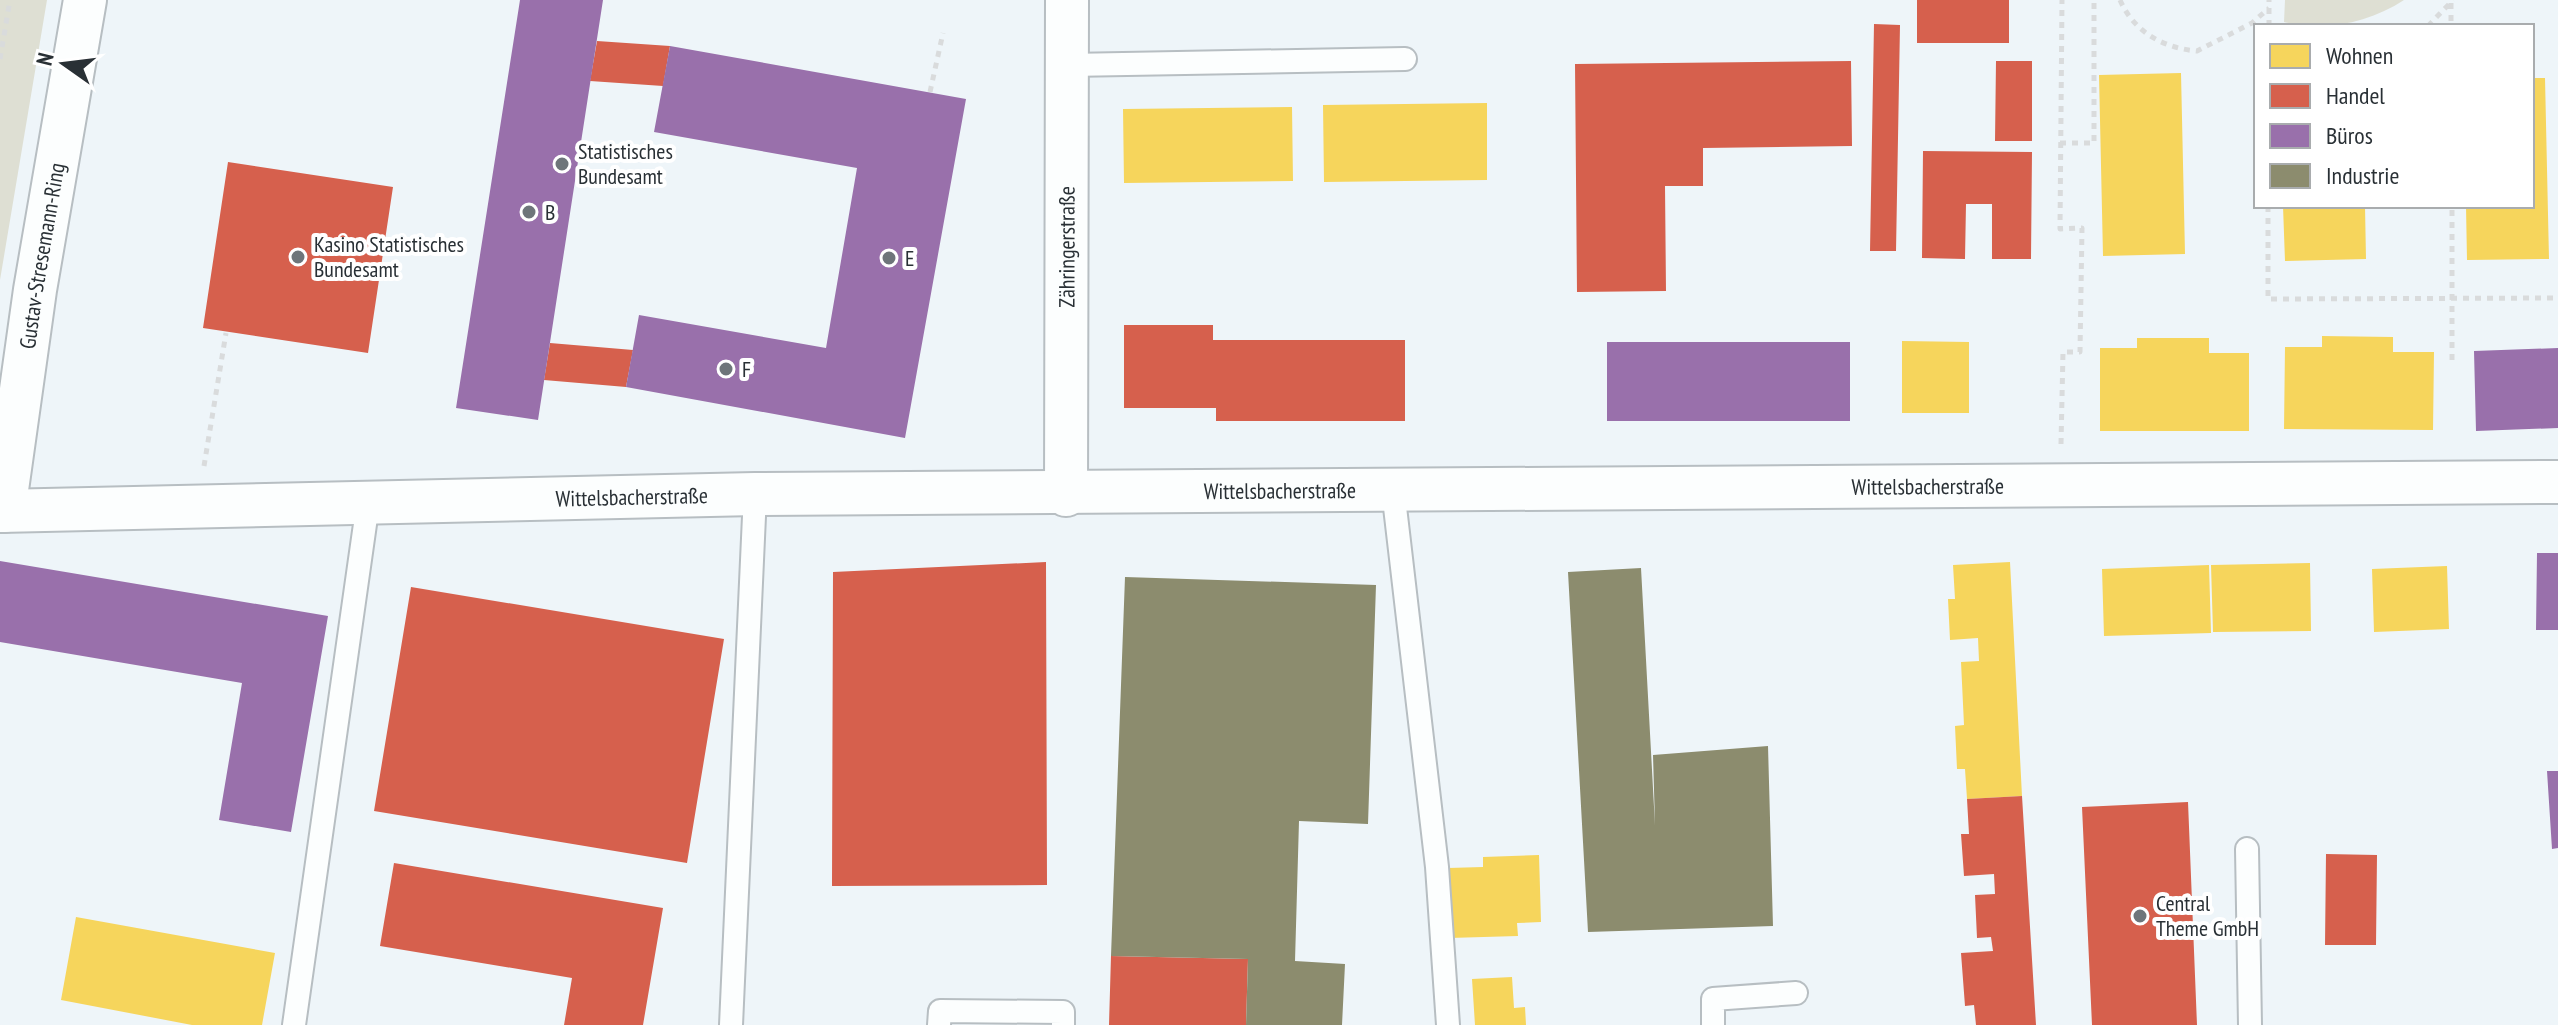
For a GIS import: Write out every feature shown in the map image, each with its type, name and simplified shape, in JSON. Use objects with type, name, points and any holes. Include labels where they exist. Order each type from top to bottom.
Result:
[{"type":"street","name":"Gustav-Stresemann-Ring","points":[[2,511],[35,290],[85,0]]},
{"type":"street","name":"Zähringerstraße","points":[[1066,495],[1067,0]]},
{"type":"street","name":"Wittelsbacherstraße","points":[[2,511],[755,494],[1066,495],[2558,482]]},
{"type":"lane","points":[[1069,65],[1405,59]]},
{"type":"lane","points":[[1393,490],[1437,867],[1448,1025]]},
{"type":"lane","points":[[731,1025],[755,494]]},
{"type":"lane","points":[[294,1025],[368,503]]},
{"type":"lane","points":[[2247,849],[2250,1025]]},
{"type":"lane","points":[[1713,1025],[1713,999],[1796,993]]},
{"type":"lane","points":[[939,1025],[940,1011],[1063,1012],[1063,1025]]},
{"type":"path","points":[[0,59],[10,0]]},
{"type":"path","points":[[2061,485],[2063,352],[2080,352],[2082,228],[2060,229],[2062,0]]},
{"type":"path","points":[[2060,143],[2094,143],[2094,0]]},
{"type":"path","points":[[2120,0],[2128,18],[2157,41],[2197,51],[2252,23],[2269,8]]},
{"type":"path","points":[[2269,0],[2269,24]]},
{"type":"path","points":[[2430,24],[2452,1]]},
{"type":"path","points":[[2451,24],[2452,1]]},
{"type":"path","points":[[930,92],[943,33]]},
{"type":"path","points":[[2268,208],[2268,299],[2558,298]]},
{"type":"path","points":[[2452,208],[2452,360]]},
{"type":"path","points":[[198,508],[226,333]]},
{"type":"shaded area","points":[[0,0],[47,0],[0,280]]},
{"type":"shaded area","points":[[2285,0],[2404,0],[2376,15],[2346,23],[2284,22]]},
{"type":"building: Wohnen","points":[[2181,73],[2185,254],[2103,256],[2099,75]]},
{"type":"building: Wohnen","points":[[2534,78],[2545,78],[2549,259],[2467,260],[2466,208],[2534,208]]},
{"type":"building: Wohnen","points":[[1487,103],[1487,180],[1324,182],[1323,105]]},
{"type":"building: Wohnen","points":[[1292,107],[1293,181],[1124,183],[1123,109]]},
{"type":"building: Wohnen","points":[[2283,208],[2365,208],[2366,259],[2285,261]]},
{"type":"building: Wohnen","points":[[2322,336],[2393,337],[2393,352],[2434,352],[2433,430],[2284,429],[2285,347],[2322,347]]},
{"type":"building: Wohnen","points":[[2137,338],[2209,338],[2209,353],[2249,353],[2249,431],[2100,431],[2100,348],[2137,348]]},
{"type":"building: Wohnen","points":[[1902,341],[1969,342],[1969,413],[1902,413]]},
{"type":"building: Wohnen","points":[[2010,562],[2022,796],[1967,799],[1965,769],[1957,769],[1955,726],[1964,725],[1961,662],[1979,661],[1978,638],[1950,640],[1948,599],[1955,599],[1953,565]]},
{"type":"building: Wohnen","points":[[2310,563],[2311,631],[2213,632],[2211,565]]},
{"type":"building: Wohnen","points":[[2209,565],[2211,633],[2104,636],[2102,569]]},
{"type":"building: Wohnen","points":[[2447,566],[2449,629],[2374,632],[2372,569]]},
{"type":"building: Wohnen","points":[[1539,855],[1541,922],[1517,923],[1518,936],[1449,938],[1448,868],[1483,867],[1483,857]]},
{"type":"building: Wohnen","points":[[76,917],[275,953],[262,1025],[192,1025],[61,1000]]},
{"type":"building: Wohnen","points":[[1512,977],[1514,1008],[1525,1007],[1526,1025],[1475,1025],[1472,979]]},
{"type":"building: Handel","points":[[1917,0],[2009,0],[2009,43],[1917,43]]},
{"type":"building: Handel","points":[[1874,24],[1900,25],[1896,251],[1870,251]]},
{"type":"building: Handel","points":[[597,41],[670,46],[663,86],[590,81]]},
{"type":"building: Handel","points":[[1851,61],[1852,146],[1703,148],[1703,186],[1665,186],[1666,291],[1577,292],[1575,64]]},
{"type":"building: Handel","points":[[1996,61],[2032,61],[2032,141],[1995,141]]},
{"type":"building: Handel","points":[[1923,151],[2032,152],[2031,259],[1992,259],[1992,204],[1966,204],[1965,259],[1922,258]]},
{"type":"building: Handel","name":"Kasino Statistisches Bundesamt","points":[[228,162],[393,187],[368,353],[203,328]]},
{"type":"building: Handel","points":[[1124,325],[1213,325],[1213,340],[1405,340],[1405,421],[1216,421],[1216,408],[1124,408]]},
{"type":"building: Handel","points":[[550,343],[633,350],[626,387],[544,380]]},
{"type":"building: Handel","points":[[1046,562],[1047,885],[832,886],[833,572]]},
{"type":"building: Handel","points":[[411,587],[724,639],[687,863],[374,811]]},
{"type":"building: Handel","points":[[2022,796],[2036,1025],[1976,1025],[1974,1005],[1965,1006],[1961,953],[1993,951],[1991,937],[1977,938],[1975,895],[1995,894],[1994,874],[1964,876],[1961,834],[1969,834],[1967,799]]},
{"type":"building: Handel","name":"Central Theme GmbH","points":[[2188,802],[2197,1025],[2092,1025],[2082,807]]},
{"type":"building: Handel","points":[[2326,854],[2377,855],[2376,945],[2325,945]]},
{"type":"building: Handel","points":[[394,863],[663,908],[643,1025],[564,1025],[572,978],[380,946]]},
{"type":"building: Handel","points":[[1111,956],[1248,959],[1246,1025],[1109,1025]]},
{"type":"building: Büros","name":"B","points":[[520,0],[603,0],[538,420],[456,408]]},
{"type":"building: Büros","name":"E","points":[[670,46],[966,99],[905,438],[626,387],[639,315],[826,348],[857,168],[654,132]]},
{"type":"building: Büros","points":[[1607,342],[1850,342],[1850,421],[1607,421]]},
{"type":"building: Büros","points":[[2558,348],[2558,428],[2476,431],[2474,351]]},
{"type":"building: Büros","points":[[2537,553],[2558,553],[2558,630],[2536,630]]},
{"type":"building: Büros","points":[[0,561],[328,616],[291,832],[219,820],[242,683],[0,642]]},
{"type":"building: Büros","points":[[2547,771],[2558,771],[2558,848],[2552,849]]},
{"type":"building: Industrie","points":[[1641,568],[1655,825],[1653,755],[1768,746],[1773,926],[1588,932],[1568,572]]},
{"type":"building: Industrie","points":[[1125,577],[1376,585],[1368,824],[1299,821],[1295,961],[1345,964],[1342,1025],[1246,1025],[1248,959],[1111,956]]},
{"type":"place","name":"Statistisches Bundesamt","points":[[562,164]]},
{"type":"place","name":"B","points":[[529,212]]},
{"type":"place","name":"Kasino Statistisches Bundesamt","points":[[298,257]]},
{"type":"place","name":"E","points":[[889,258]]},
{"type":"place","name":"F","points":[[726,369]]},
{"type":"place","name":"Central Theme GmbH","points":[[2140,916]]}]
